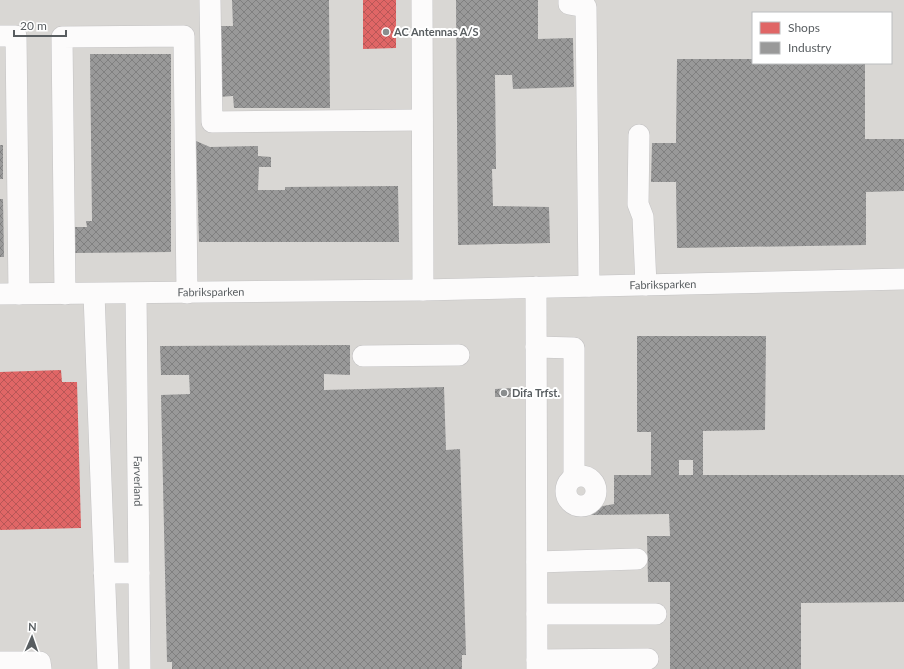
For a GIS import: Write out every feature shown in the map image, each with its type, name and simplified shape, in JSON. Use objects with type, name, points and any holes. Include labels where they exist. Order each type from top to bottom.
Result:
[{"type":"street","points":[[210,0],[212,122],[422,120]]},
{"type":"street","points":[[422,0],[423,290]]},
{"type":"street","points":[[569,0],[569,4],[586,7],[589,286]]},
{"type":"street","points":[[0,36],[16,36],[9,128],[10,294]]},
{"type":"street","points":[[65,294],[62,37],[184,36],[187,293]]},
{"type":"street","points":[[639,135],[638,204],[643,217],[646,285]]},
{"type":"street","name":"Fabriksparken","points":[[10,294],[136,294],[423,290],[904,279]]},
{"type":"street","points":[[536,287],[537,664],[648,659]]},
{"type":"street","points":[[94,294],[108,669]]},
{"type":"street","name":"Farverland","points":[[136,294],[140,669]]},
{"type":"street","points":[[536,347],[574,348],[571,480],[536,470]]},
{"type":"street","points":[[363,356],[459,354]]},
{"type":"street","points":[[536,562],[636,559]]},
{"type":"street","points":[[104,573],[139,573]]},
{"type":"street","points":[[537,614],[656,614]]},
{"type":"street","points":[[0,662],[40,662],[41,669]]},
{"type":"shaded area","points":[[0,0],[904,0],[904,669],[0,669]]},
{"type":"building: Shops","points":[[363,0],[396,0],[396,48],[363,49]]},
{"type":"building: Shops","points":[[61,370],[62,382],[77,382],[81,528],[0,530],[0,372]]},
{"type":"building: Industry","points":[[232,0],[329,0],[330,108],[234,108],[233,96],[218,97],[218,26],[233,26]]},
{"type":"building: Industry","points":[[456,0],[538,0],[538,39],[573,38],[574,87],[513,89],[512,75],[495,75],[496,169],[492,169],[493,206],[549,207],[550,243],[458,245]]},
{"type":"building: Industry","points":[[90,54],[171,54],[171,252],[75,253],[74,227],[87,227],[86,221],[92,221]]},
{"type":"building: Industry","points":[[677,59],[752,59],[752,64],[865,64],[865,139],[904,139],[904,191],[866,192],[866,245],[677,248],[676,182],[651,182],[652,143],[676,143]]},
{"type":"building: Industry","points":[[196,141],[210,147],[258,146],[258,156],[271,157],[271,167],[259,167],[258,190],[285,190],[285,187],[398,186],[399,242],[199,242]]},
{"type":"building: Industry","points":[[0,145],[3,145],[3,179],[0,179]]},
{"type":"building: Industry","points":[[0,199],[3,199],[4,257],[0,257]]},
{"type":"building: Industry","points":[[637,336],[766,336],[765,430],[703,431],[703,475],[904,475],[904,602],[801,603],[801,669],[670,669],[670,582],[648,582],[647,536],[670,536],[669,514],[590,515],[603,506],[614,504],[614,475],[651,475],[651,432],[637,432]],"holes":[[[679,460],[693,460],[693,475],[679,475]]]},
{"type":"building: Industry","points":[[350,345],[350,375],[324,374],[324,390],[444,387],[446,450],[460,449],[466,655],[462,655],[462,669],[172,669],[172,662],[167,662],[161,395],[190,394],[189,375],[161,375],[160,346]]},
{"type":"building: Industry","name":"Difa Trfst.","points":[[514,388],[514,397],[495,397],[495,389]]},
{"type":"place","name":"AC Antennas A/S","points":[[386,32]]},
{"type":"place","name":"Difa Trfst.","points":[[504,393]]}]
